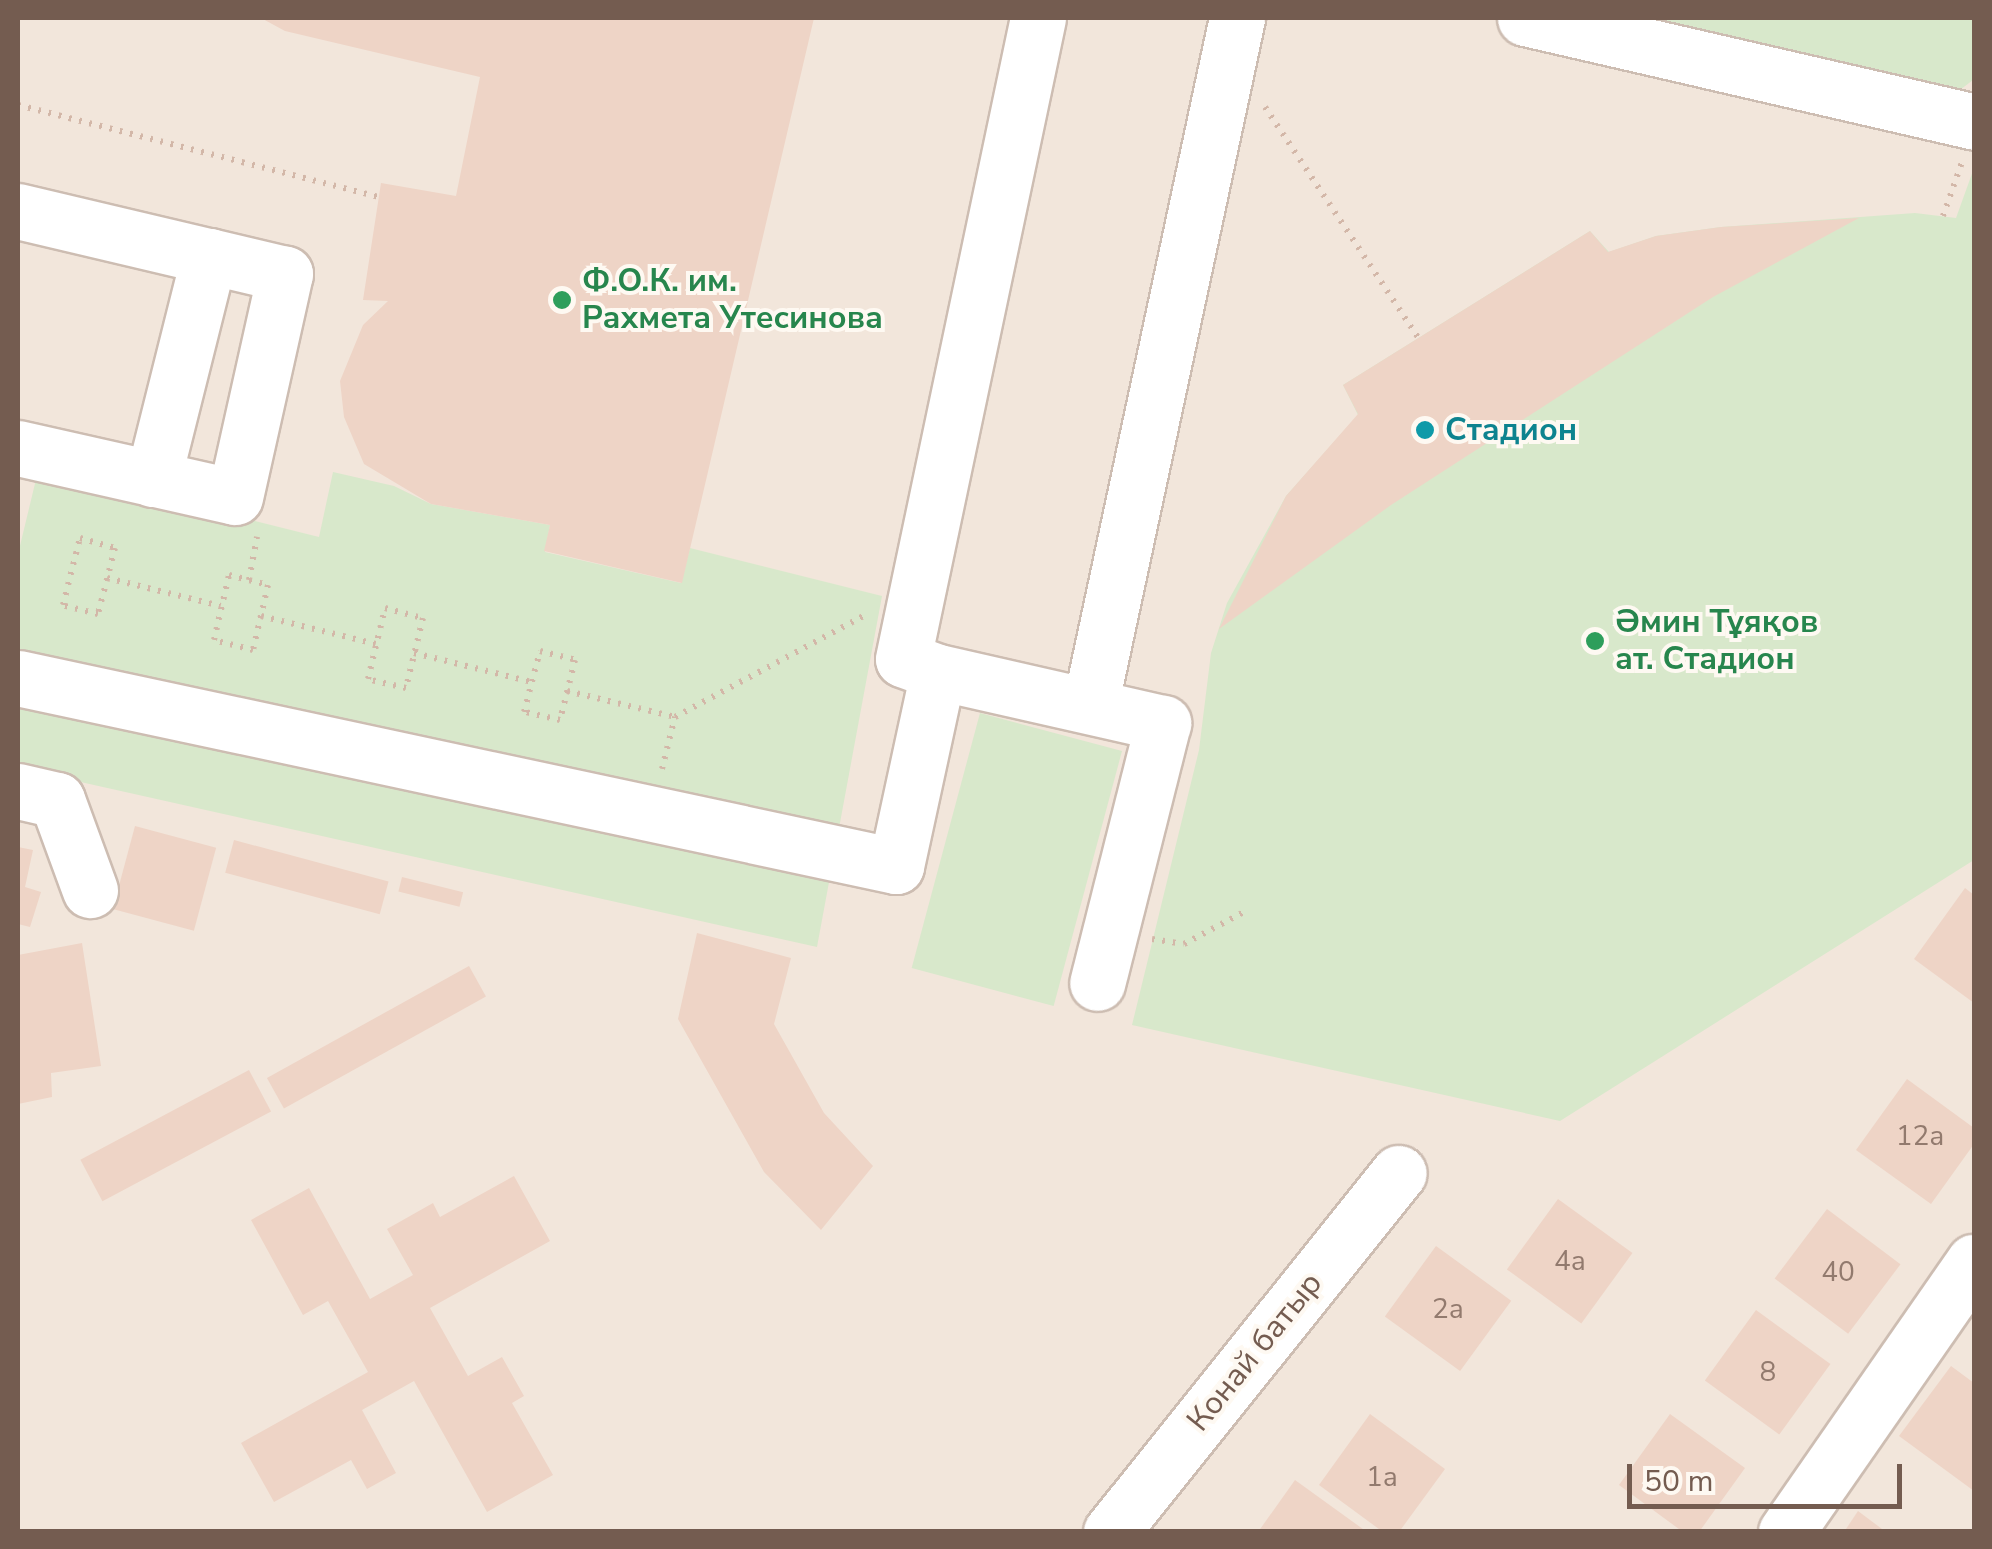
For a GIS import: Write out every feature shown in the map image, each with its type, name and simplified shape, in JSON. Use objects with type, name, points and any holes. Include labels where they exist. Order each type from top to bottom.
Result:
[{"type":"street","points":[[1038,18],[903,658],[938,672],[1163,723],[1097,984]]},
{"type":"street","points":[[1524,18],[1971,134]]},
{"type":"street","points":[[1090,706],[1234,36]]},
{"type":"street","points":[[18,211],[285,274],[234,497],[18,448]]},
{"type":"street","points":[[153,478],[210,256]]},
{"type":"street","points":[[18,678],[896,866],[938,672]]},
{"type":"street","points":[[18,791],[56,800],[90,890]]},
{"type":"street","name":"Конай батыр","points":[[1111,1532],[1399,1173]]},
{"type":"street","points":[[1786,1532],[1974,1262]]},
{"type":"path","points":[[1234,36],[1419,340]]},
{"type":"path","points":[[18,106],[378,197]]},
{"type":"path","points":[[1943,216],[1971,134]]},
{"type":"path","points":[[249,580],[260,520]]},
{"type":"path","points":[[80,538],[115,548],[107,578],[98,614],[63,605],[80,538]]},
{"type":"path","points":[[229,575],[268,585],[253,650],[214,640],[222,606],[229,575]]},
{"type":"path","points":[[107,578],[222,606]]},
{"type":"path","points":[[568,691],[675,717],[917,585]]},
{"type":"path","points":[[385,608],[423,618],[414,653],[406,688],[368,679],[385,608]]},
{"type":"path","points":[[261,616],[376,644]]},
{"type":"path","points":[[540,650],[576,660],[560,720],[524,712],[532,682],[540,650]]},
{"type":"path","points":[[414,653],[532,682]]},
{"type":"path","points":[[652,813],[675,717]]},
{"type":"path","points":[[1111,929],[1184,944],[1242,913]]},
{"type":"shaded area","points":[[18,18],[1974,18],[1974,1531],[18,1531]]},
{"type":"green space","points":[[1595,18],[1974,18],[1973,80],[1948,99]]},
{"type":"green space","name":"Әмин Тұяқов ат. Стадион","points":[[1974,168],[1974,860],[1560,1121],[1132,1025],[1199,750],[1211,653],[1227,603],[1286,496],[1358,415],[1343,385],[1590,231],[1609,252],[1656,236],[1721,227],[1915,213],[1956,218]]},
{"type":"green space","points":[[39,467],[319,537],[333,472],[394,486],[431,504],[550,525],[545,552],[681,583],[690,548],[882,596],[817,947],[18,768],[18,554]]},
{"type":"green space","points":[[980,713],[1122,751],[1054,1006],[912,968]]},
{"type":"building","name":"Ф.О.К. им. Рахмета Утесинова","points":[[261,18],[814,18],[682,583],[544,551],[550,525],[431,504],[364,464],[344,417],[340,381],[363,325],[388,301],[363,300],[381,183],[456,196],[480,77],[285,31]]},
{"type":"building","name":"Стадион","points":[[1859,218],[1713,297],[1391,505],[1219,629],[1286,496],[1358,414],[1343,385],[1590,231],[1608,252],[1656,236],[1721,227]]},
{"type":"building","points":[[135,826],[216,848],[194,931],[113,909]]},
{"type":"building","points":[[234,840],[389,881],[380,914],[225,873]]},
{"type":"building","points":[[18,847],[33,850],[25,887],[41,892],[30,927],[18,924]]},
{"type":"building","points":[[402,877],[463,892],[459,907],[398,892]]},
{"type":"building","points":[[1965,888],[1974,895],[1974,1003],[1914,959]]},
{"type":"building","points":[[697,933],[791,958],[774,1024],[824,1113],[873,1166],[821,1230],[764,1172],[678,1019]]},
{"type":"building","points":[[82,943],[101,1066],[51,1073],[52,1097],[18,1104],[18,955]]},
{"type":"building","points":[[469,966],[486,997],[284,1109],[267,1078]]},
{"type":"building","points":[[249,1070],[271,1111],[102,1201],[80,1160]]},
{"type":"building","points":[[1907,1079],[1974,1128],[1974,1144],[1931,1204],[1856,1150]]},
{"type":"building","points":[[514,1176],[550,1241],[430,1308],[468,1376],[502,1357],[524,1396],[512,1403],[553,1475],[487,1512],[414,1381],[362,1410],[396,1473],[367,1489],[351,1460],[274,1502],[241,1443],[368,1372],[328,1301],[303,1315],[251,1220],[309,1188],[370,1299],[413,1275],[387,1229],[433,1203],[440,1217]]},
{"type":"building","points":[[1558,1199],[1632,1253],[1581,1323],[1507,1269]]},
{"type":"building","points":[[1827,1209],[1900,1264],[1848,1334],[1775,1278]]},
{"type":"building","points":[[1436,1246],[1511,1301],[1460,1371],[1385,1316]]},
{"type":"building","points":[[1756,1310],[1830,1364],[1779,1434],[1705,1380]]},
{"type":"building","points":[[1951,1366],[1974,1383],[1974,1491],[1899,1436]]},
{"type":"building","points":[[1370,1414],[1445,1469],[1399,1532],[1383,1532],[1319,1485]]},
{"type":"building","points":[[1670,1414],[1745,1468],[1699,1532],[1683,1532],[1619,1485]]},
{"type":"building","points":[[1295,1480],[1367,1532],[1258,1532]]},
{"type":"building","points":[[1858,1511],[1886,1532],[1844,1532]]},
{"type":"place","name":"Ф.О.К. им. Рахмета Утесинова","points":[[562,300]]},
{"type":"place","name":"Стадион","points":[[1425,430]]},
{"type":"place","name":"Әмин Тұяқов ат. Стадион","points":[[1595,641]]}]
